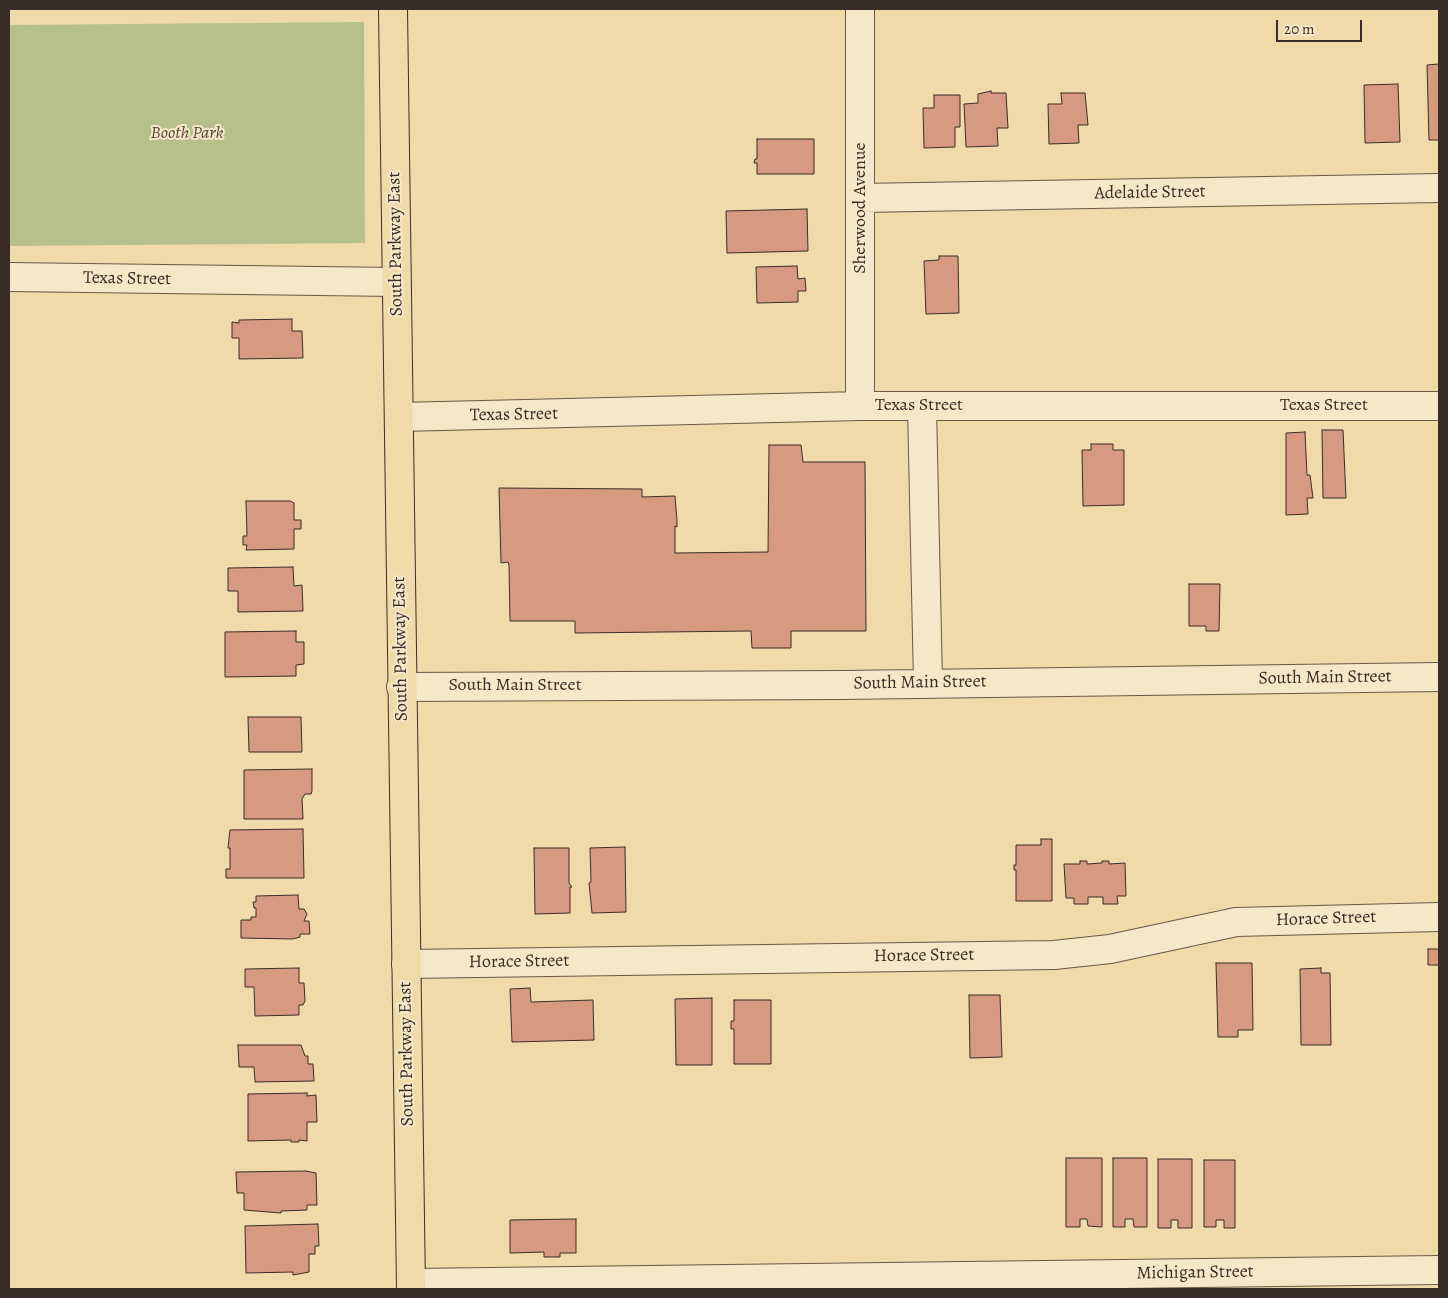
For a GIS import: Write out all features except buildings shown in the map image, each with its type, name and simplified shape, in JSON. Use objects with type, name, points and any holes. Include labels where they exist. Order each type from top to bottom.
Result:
[{"type":"main road","name":"South Parkway East","points":[[393,9],[401,687],[411,1286]]},
{"type":"street","name":"Sherwood Avenue","points":[[860,9],[860,406]]},
{"type":"street","name":"Adelaide Street","points":[[861,198],[1439,188]]},
{"type":"street","name":"Texas Street","points":[[9,277],[396,282]]},
{"type":"street","name":"Texas Street","points":[[399,417],[860,406],[1439,406]]},
{"type":"street","points":[[922,407],[928,683]]},
{"type":"street","name":"South Main Street","points":[[401,687],[1439,677]]},
{"type":"street","name":"Horace Street","points":[[406,964],[1054,954],[1110,949],[1236,922],[1439,916]]},
{"type":"street","name":"Michigan Street","points":[[411,1286],[714,1284],[1439,1270]]},
{"type":"green space","name":"Booth Park","points":[[364,22],[365,243],[9,246],[9,25]]}]
